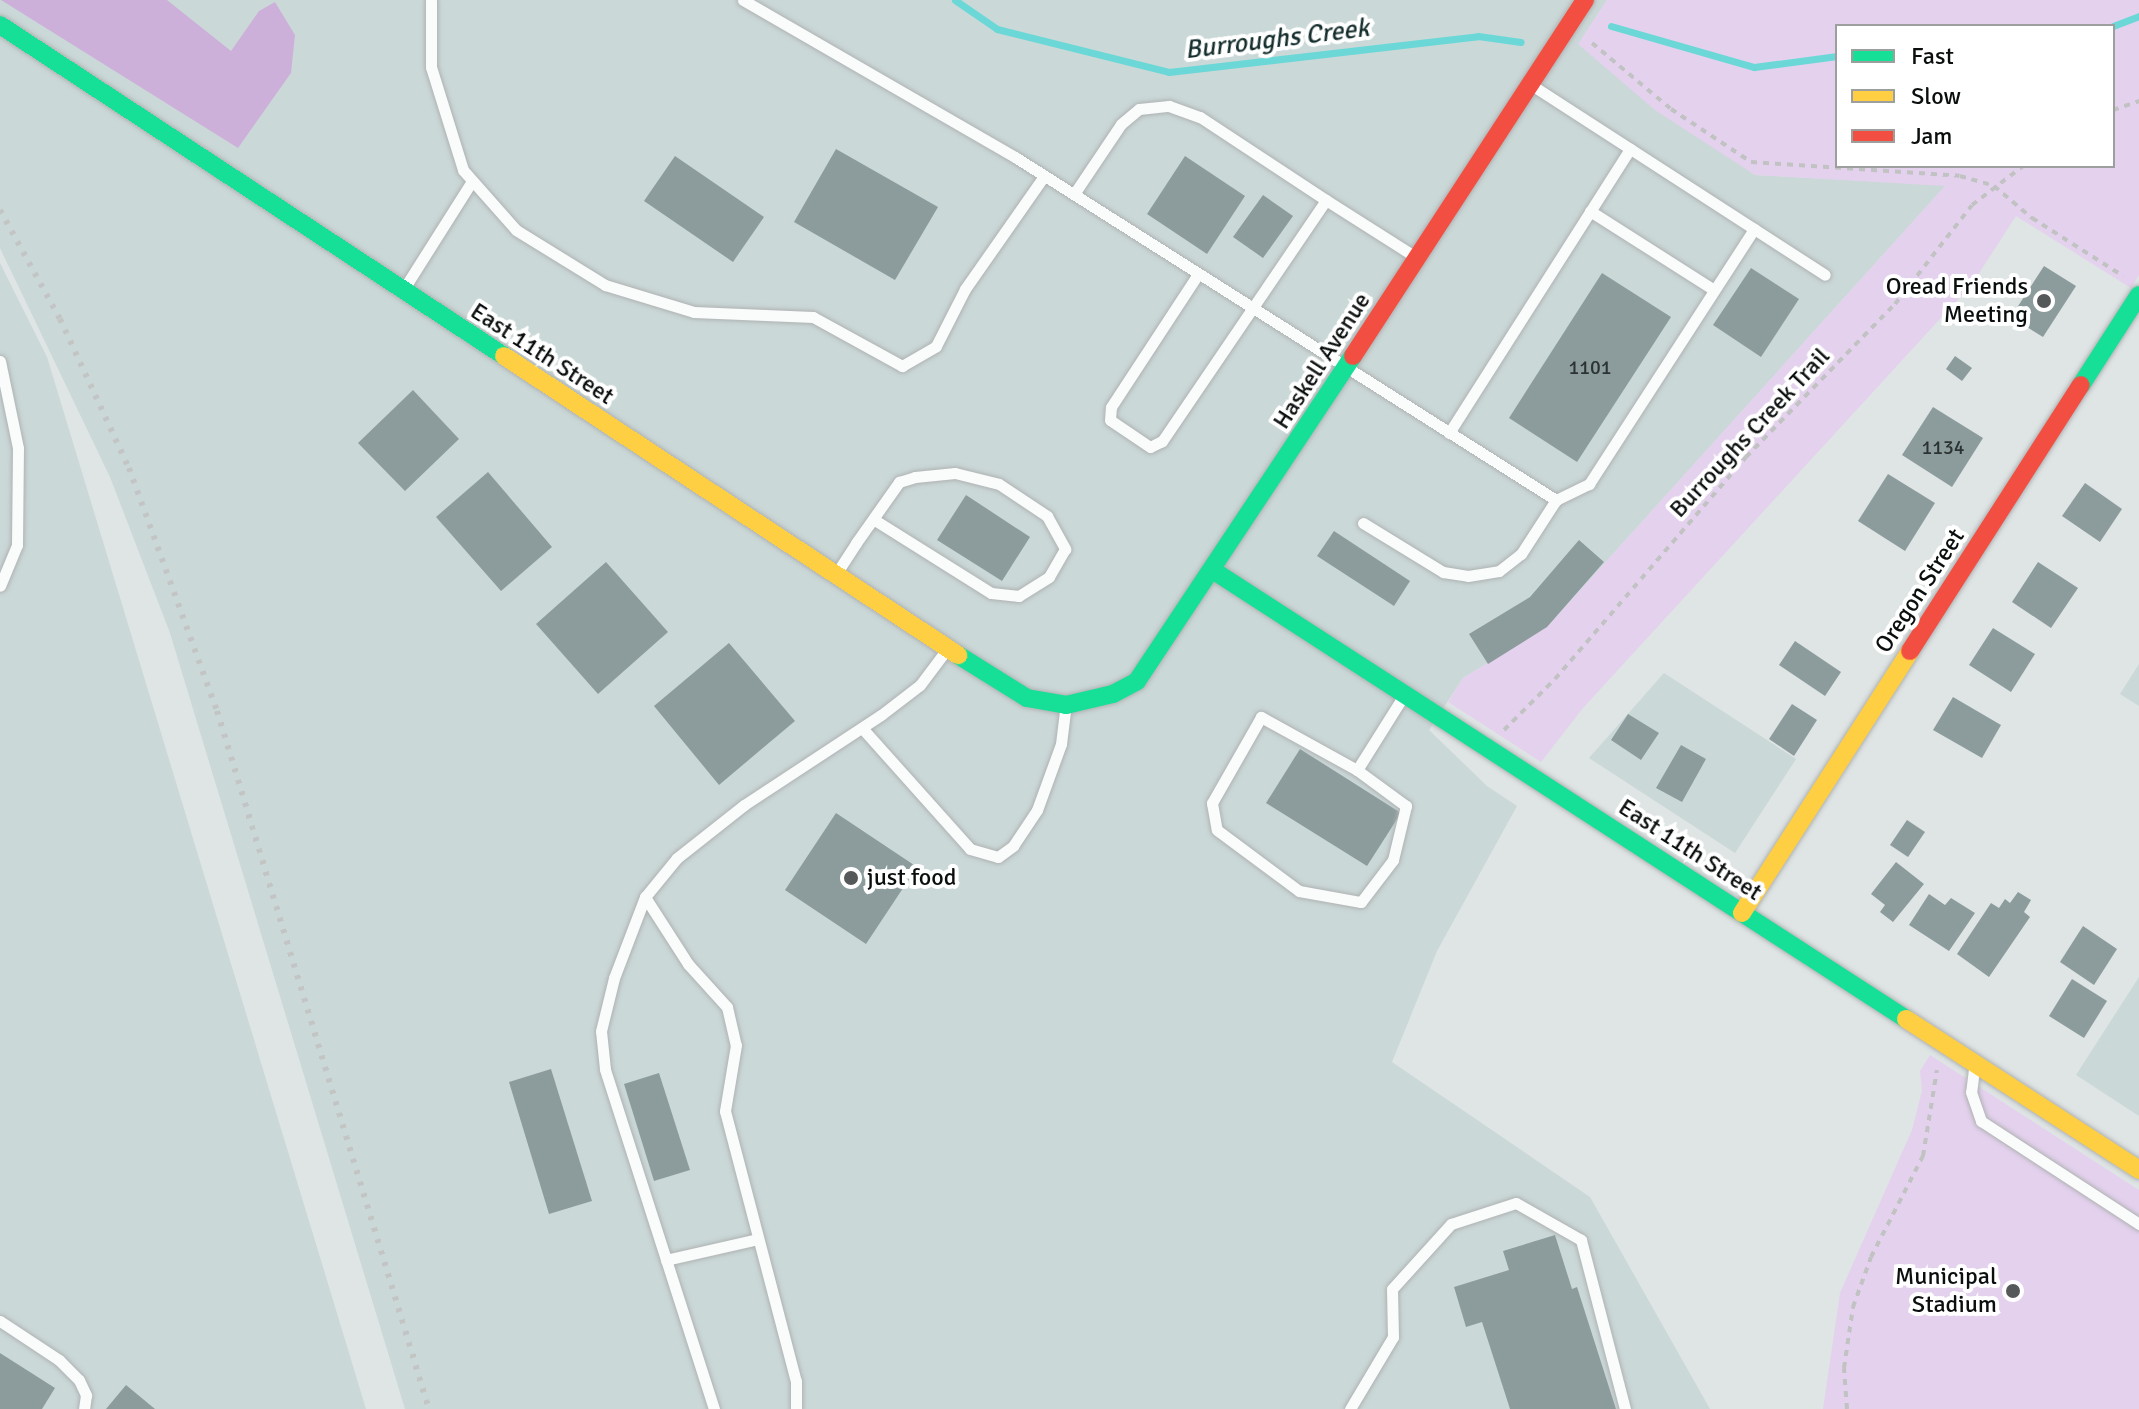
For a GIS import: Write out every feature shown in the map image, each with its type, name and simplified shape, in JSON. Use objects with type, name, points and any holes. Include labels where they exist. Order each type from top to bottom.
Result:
[{"type":"street","name":"Haskell Avenue","points":[[1066,705],[1088,704],[1137,681],[1214,571],[1585,0]]},
{"type":"street","name":"East 11th Street","points":[[0,25],[948,648],[1027,698],[1066,705]]},
{"type":"street","name":"Oregon Street","points":[[1742,913],[2136,288]]},
{"type":"street","name":"East 11th Street","points":[[1214,571],[2139,1170]]},
{"type":"lane","points":[[431,0],[431,67],[463,170],[472,181],[516,230],[605,285],[694,312],[813,317],[902,366],[936,346],[965,289],[1044,176]]},
{"type":"lane","points":[[743,0],[1074,194],[1556,500]]},
{"type":"lane","points":[[1530,84],[1825,275]]},
{"type":"lane","points":[[1074,194],[1121,124],[1139,109],[1169,106],[1200,117],[1417,258]]},
{"type":"lane","points":[[1449,433],[1630,149]]},
{"type":"lane","points":[[403,291],[472,181]]},
{"type":"lane","points":[[1198,274],[1111,407],[1110,420],[1150,447],[1162,441],[1326,200]]},
{"type":"lane","points":[[1590,211],[1714,290]]},
{"type":"lane","points":[[1363,523],[1443,572],[1468,576],[1499,571],[1521,554],[1556,500],[1589,484],[1754,229]]},
{"type":"lane","points":[[0,361],[18,448],[17,545],[0,586]]},
{"type":"lane","points":[[835,575],[873,519],[899,482],[955,473],[999,484],[1047,516],[1065,549],[1049,577],[1019,596],[991,593],[873,519]]},
{"type":"lane","points":[[714,1409],[605,1069],[601,1031],[614,978],[645,897],[677,858],[744,805],[862,728],[920,685],[948,648]]},
{"type":"lane","points":[[1357,770],[1405,694]]},
{"type":"lane","points":[[862,728],[970,849],[998,857],[1013,846],[1037,810],[1061,744],[1066,705]]},
{"type":"lane","points":[[1261,717],[1357,770],[1406,806],[1393,860],[1361,902],[1299,891],[1217,830],[1212,803],[1261,717]]},
{"type":"lane","points":[[645,897],[688,964],[727,1007],[736,1045],[725,1111],[796,1381],[796,1409]]},
{"type":"lane","points":[[1975,1064],[1971,1092],[1981,1121],[2139,1224]]},
{"type":"lane","points":[[1350,1409],[1393,1337],[1392,1289],[1451,1224],[1516,1203],[1581,1240],[1625,1409]]},
{"type":"lane","points":[[666,1260],[758,1239]]},
{"type":"lane","points":[[0,1321],[59,1360],[79,1380],[86,1395],[84,1409]]},
{"type":"path","points":[[1592,43],[1671,109],[1751,162],[1835,168]]},
{"type":"path","points":[[2115,109],[2139,101]]},
{"type":"path","points":[[1841,168],[1960,176],[1994,186],[2136,288]]},
{"type":"path","name":"Burroughs Creek Trail","points":[[1506,727],[1555,679],[1746,457],[1895,304],[1972,205],[2020,168]]},
{"type":"path","points":[[1847,1409],[1844,1368],[1853,1307],[1878,1243],[1923,1156],[1937,1070]]},
{"type":"shaded area","points":[[0,0],[1607,0],[1579,44],[1755,175],[1946,185],[1547,627],[1463,678],[1429,730],[1487,786],[1517,806],[1437,951],[1392,1062],[1590,1197],[1710,1409],[405,1409],[170,633],[110,477],[0,248]]},
{"type":"shaded area","points":[[1,0],[167,0],[231,51],[259,11],[275,2],[295,35],[291,73],[238,148]]},
{"type":"shaded area","points":[[1607,0],[2139,0],[2139,275],[2131,288],[2016,216],[1972,284],[1583,708],[1541,762],[1448,702],[1463,678],[1547,627],[1945,186],[1755,175],[1655,110],[1578,44]]},
{"type":"shaded area","points":[[0,263],[47,357],[366,1409],[0,1409]]},
{"type":"shaded area","points":[[2139,664],[2139,706],[2120,694]]},
{"type":"shaded area","points":[[1664,673],[1796,759],[1735,853],[1589,758]]},
{"type":"shaded area","points":[[2139,977],[2139,1116],[2076,1075]]},
{"type":"shaded area","points":[[1930,1055],[2139,1190],[2139,1409],[1823,1409],[1840,1293],[1912,1130],[1922,1091],[1920,1071]]},
{"type":"building","points":[[836,149],[938,207],[895,280],[794,222]]},
{"type":"building","points":[[675,156],[764,217],[733,262],[644,201]]},
{"type":"building","points":[[1185,156],[1245,196],[1207,254],[1147,214]]},
{"type":"building","points":[[1263,195],[1293,216],[1263,258],[1233,237]]},
{"type":"building","name":"Oread Friends Meeting","points":[[2044,266],[2076,286],[2043,337],[2011,317]]},
{"type":"building","points":[[1751,268],[1799,299],[1761,357],[1713,325]]},
{"type":"building","points":[[1602,273],[1671,317],[1577,462],[1509,418]]},
{"type":"building","points":[[1955,356],[1972,368],[1962,381],[1946,369]]},
{"type":"building","points":[[413,390],[459,439],[405,491],[358,443]]},
{"type":"building","points":[[1933,407],[1983,438],[1952,487],[1902,455]]},
{"type":"building","points":[[488,472],[552,547],[501,591],[436,517]]},
{"type":"building","points":[[1888,474],[1935,503],[1905,551],[1858,521]]},
{"type":"building","points":[[2085,483],[2122,509],[2100,542],[2062,516]]},
{"type":"building","points":[[966,495],[1030,537],[1002,581],[937,540]]},
{"type":"building","points":[[1334,531],[1410,581],[1394,606],[1317,556]]},
{"type":"building","points":[[1579,540],[1604,562],[1547,627],[1488,664],[1469,634],[1530,597]]},
{"type":"building","points":[[606,562],[668,632],[598,694],[536,624]]},
{"type":"building","points":[[2038,562],[2078,588],[2051,628],[2012,602]]},
{"type":"building","points":[[1993,628],[2035,654],[2011,692],[1969,665]]},
{"type":"building","points":[[1795,641],[1841,672],[1825,696],[1779,665]]},
{"type":"building","points":[[729,643],[795,721],[719,785],[654,706]]},
{"type":"building","points":[[1953,697],[2001,725],[1982,758],[1933,730]]},
{"type":"building","points":[[1792,704],[1817,720],[1794,756],[1769,739]]},
{"type":"building","points":[[1628,714],[1659,733],[1641,760],[1611,740]]},
{"type":"building","points":[[1681,745],[1706,759],[1682,802],[1656,788]]},
{"type":"building","points":[[1300,749],[1401,813],[1367,866],[1266,803]]},
{"type":"building","name":"just food","points":[[836,813],[917,867],[866,944],[785,890]]},
{"type":"building","points":[[1907,820],[1925,832],[1908,857],[1890,845]]},
{"type":"building","points":[[1896,862],[1924,884],[1893,922],[1880,912],[1885,905],[1871,894]]},
{"type":"building","points":[[2018,892],[2031,900],[2024,912],[2030,917],[1989,977],[1957,954],[1991,903],[1999,908],[2005,899],[2010,903]]},
{"type":"building","points":[[1929,894],[1945,905],[1951,898],[1975,913],[1949,951],[1909,925]]},
{"type":"building","points":[[2083,926],[2117,949],[2094,985],[2060,962]]},
{"type":"building","points":[[2072,979],[2107,1001],[2084,1038],[2049,1016]]},
{"type":"building","points":[[551,1069],[592,1201],[549,1214],[509,1082]]},
{"type":"building","points":[[659,1073],[690,1170],[654,1181],[624,1084]]},
{"type":"building","points":[[1555,1235],[1572,1289],[1577,1287],[1616,1409],[1510,1409],[1482,1322],[1466,1327],[1454,1287],[1509,1270],[1503,1251]]},
{"type":"building","points":[[0,1353],[55,1388],[42,1409],[0,1409]]},
{"type":"building","points":[[126,1385],[155,1409],[106,1409]]},
{"type":"waterway","name":"Burroughs Creek","points":[[955,0],[997,29],[1169,72],[1478,36],[1521,42]]},
{"type":"waterway","name":"Burroughs Creek","points":[[2115,25],[2139,16]]},
{"type":"waterway","name":"Burroughs Creek","points":[[1611,26],[1754,67],[1835,56]]},
{"type":"railway","points":[[0,210],[60,319],[129,468],[217,711],[429,1409]]},
{"type":"traffic: fast","points":[[0,25],[504,356]]},
{"type":"traffic: fast","points":[[2081,385],[2139,295]]},
{"type":"traffic: fast","points":[[958,655],[1027,698],[1066,705],[1113,694],[1137,681],[1353,356]]},
{"type":"traffic: fast","points":[[1214,571],[1906,1019]]},
{"type":"traffic: slow","points":[[504,356],[958,655]]},
{"type":"traffic: slow","points":[[1742,913],[1910,651]]},
{"type":"traffic: slow","points":[[1906,1019],[2139,1170]]},
{"type":"traffic: jam","points":[[1353,356],[1585,0]]},
{"type":"traffic: jam","points":[[1910,651],[2081,385]]},
{"type":"place","name":"Oread Friends Meeting","points":[[2044,301]]},
{"type":"place","name":"just food","points":[[851,878]]},
{"type":"place","name":"Municipal Stadium","points":[[2013,1291]]}]
